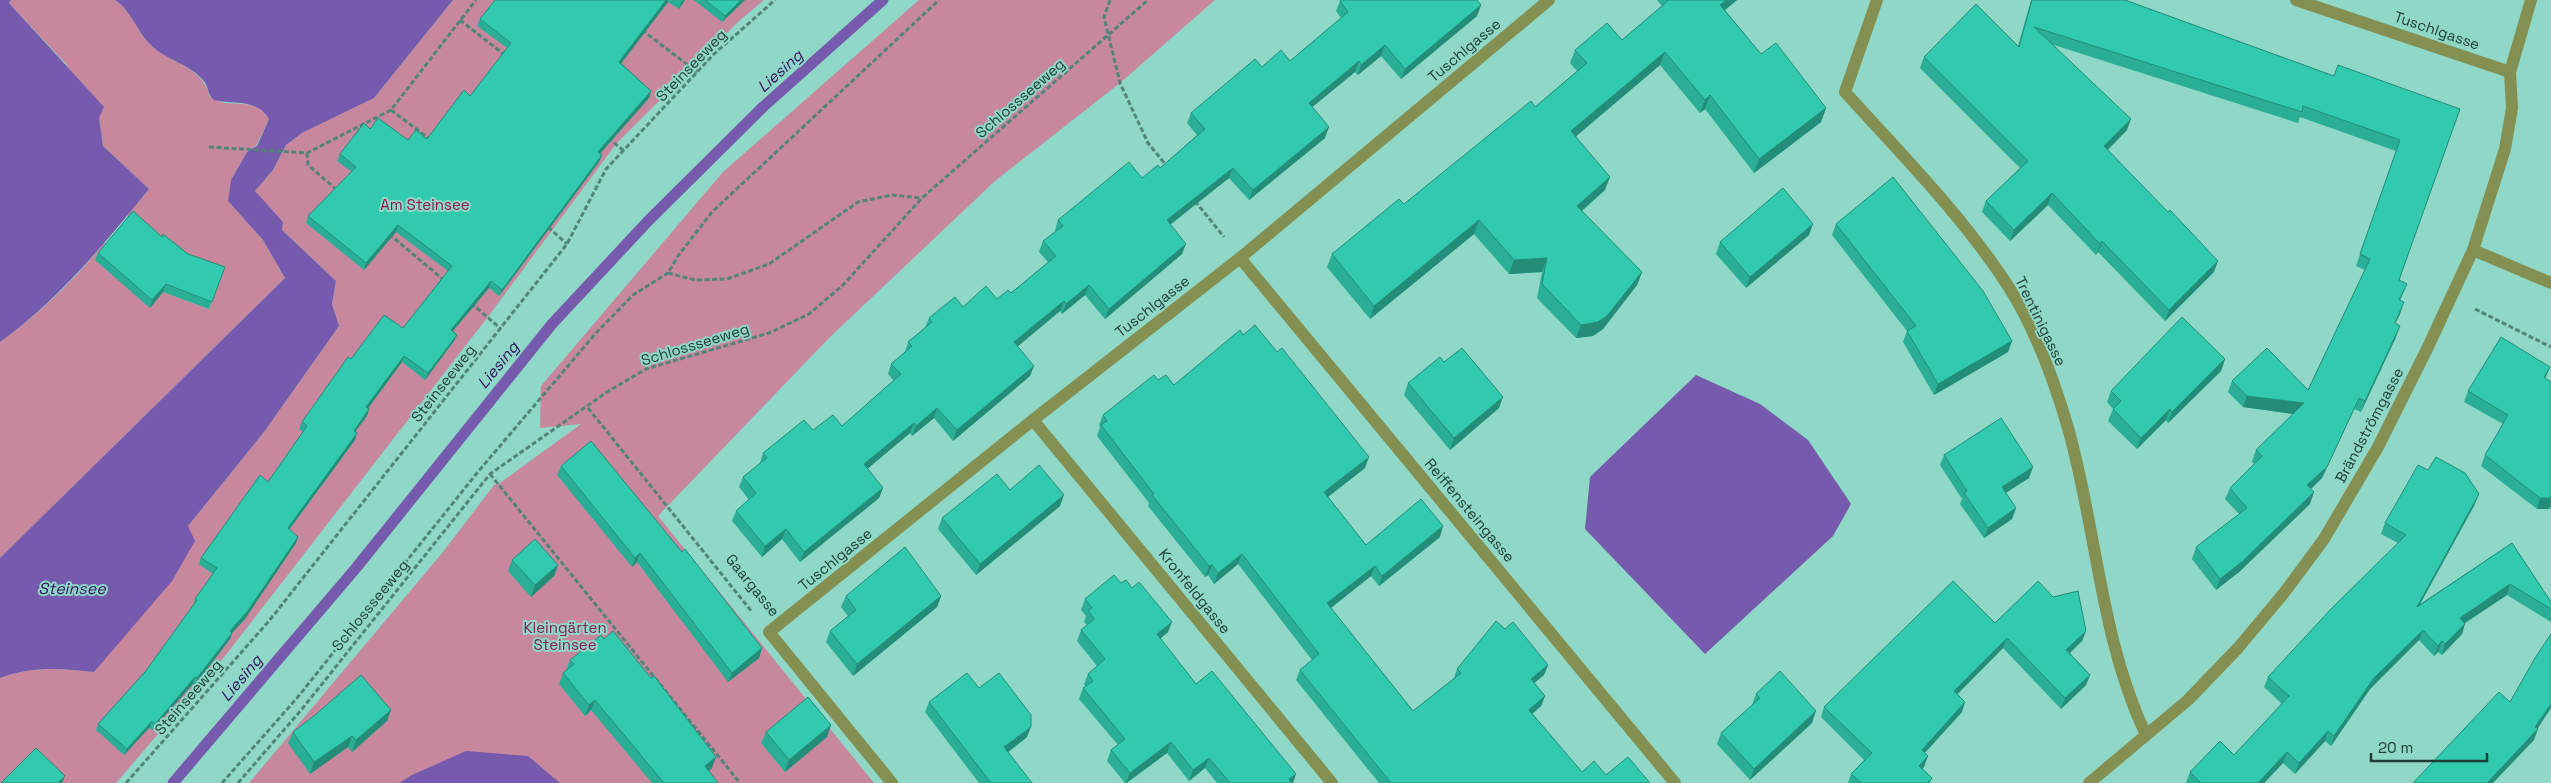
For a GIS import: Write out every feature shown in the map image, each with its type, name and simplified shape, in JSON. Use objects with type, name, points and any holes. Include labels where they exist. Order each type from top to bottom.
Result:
[{"type":"street","name":"Tuschlgasse","points":[[769,632],[1033,420],[1240,258],[1549,0]]},
{"type":"street","name":"Trentinigasse","points":[[1877,0],[1845,92],[1963,225],[2008,287],[2043,356],[2068,429],[2121,674],[2146,735]]},
{"type":"street","name":"Tuschlgasse","points":[[2296,0],[2510,72]]},
{"type":"street","name":"Brändströmgasse","points":[[2089,783],[2188,700],[2238,648],[2284,593],[2324,539],[2378,447],[2473,250],[2509,128],[2512,108],[2510,72],[2531,0]]},
{"type":"street","points":[[2473,250],[2551,283]]},
{"type":"street","name":"Reiffensteingasse","points":[[1240,258],[1675,783]]},
{"type":"street","name":"Kronfeldgasse","points":[[1033,420],[1332,783]]},
{"type":"street","name":"Gaargasse","points":[[769,632],[892,783]]},
{"type":"path","points":[[209,147],[307,153],[391,110],[476,0]]},
{"type":"path","name":"Steinseeweg","points":[[126,783],[269,621],[568,244],[606,169],[714,54],[775,0]]},
{"type":"path","points":[[222,783],[297,698],[477,473],[596,333],[633,295],[668,273],[678,256],[712,212],[939,0]]},
{"type":"path","points":[[1110,0],[1104,17],[1120,83],[1148,143],[1172,172]]},
{"type":"path","name":"Schlossseeweg","points":[[238,783],[302,709],[490,474],[588,408],[614,388],[646,369],[769,333],[809,314],[843,285],[922,198],[1148,0]]},
{"type":"path","points":[[460,20],[514,63]]},
{"type":"path","points":[[635,24],[697,72]]},
{"type":"path","points":[[391,110],[438,146]]},
{"type":"path","points":[[605,136],[623,150]]},
{"type":"path","points":[[307,153],[308,165],[345,196]]},
{"type":"path","points":[[1189,193],[1240,258]]},
{"type":"path","points":[[668,273],[695,280],[726,279],[769,264],[858,202],[892,195],[922,198]]},
{"type":"path","points":[[540,221],[568,244]]},
{"type":"path","points":[[382,228],[449,285]]},
{"type":"path","points":[[464,297],[501,329]]},
{"type":"path","points":[[2451,297],[2551,347]]},
{"type":"path","name":"Gaargasse","points":[[588,408],[769,632]]},
{"type":"path","points":[[490,474],[740,783]]},
{"type":"green space","points":[[11,0],[115,0],[130,15],[151,45],[167,57],[185,66],[200,78],[210,97],[225,103],[250,105],[261,109],[265,113],[269,119],[256,146],[247,152],[231,180],[228,201],[263,240],[285,278],[0,558],[0,342],[55,296],[104,243],[163,292],[209,309],[222,275],[159,244],[127,216],[149,189],[103,146],[99,118],[66,64],[9,3]]},
{"type":"green space","name":"Am Steinsee","points":[[453,0],[764,0],[739,21],[616,144],[487,318],[225,656],[116,783],[0,783],[0,678],[24,671],[47,669],[94,672],[188,526],[264,432],[339,326],[332,304],[336,281],[282,230],[283,222],[254,192],[273,170],[286,145],[302,133],[374,98]]},
{"type":"green space","name":"Kleingärten Steinsee","points":[[919,0],[1215,0],[1120,83],[995,181],[829,338],[658,516],[874,783],[249,783],[443,552],[494,485],[500,483],[581,424],[540,428],[541,386],[723,172]]},
{"type":"water","points":[[0,0],[11,0],[9,3],[104,107],[99,118],[103,146],[149,189],[98,251],[61,290],[0,342]]},
{"type":"water","name":"Steinsee","points":[[115,0],[453,0],[374,98],[302,133],[286,145],[273,170],[255,191],[283,222],[282,230],[336,281],[332,304],[339,326],[264,432],[188,526],[195,541],[172,581],[94,672],[47,669],[24,671],[0,678],[0,558],[285,278],[263,240],[228,201],[231,180],[247,152],[257,146],[269,119],[264,112],[252,105],[214,100],[210,96],[203,80],[191,70],[163,55],[151,45],[130,15]]},
{"type":"water","points":[[1696,375],[1760,404],[1808,440],[1851,504],[1833,536],[1705,654],[1585,529],[1590,477]]},
{"type":"water","points":[[466,751],[528,756],[560,783],[399,783],[412,775]]},
{"type":"building","points":[[495,0],[666,0],[619,62],[651,91],[598,152],[602,155],[502,290],[491,281],[451,330],[457,335],[428,373],[404,356],[366,407],[369,409],[354,431],[357,433],[288,528],[298,537],[247,612],[230,631],[232,633],[197,678],[195,677],[155,724],[152,721],[127,749],[98,724],[145,672],[197,600],[195,599],[217,568],[201,558],[260,475],[268,482],[307,426],[302,422],[348,357],[351,359],[384,315],[403,328],[452,266],[398,225],[366,263],[308,216],[356,167],[340,154],[364,123],[370,129],[378,118],[408,140],[416,130],[427,139],[464,90],[470,96],[511,43],[480,19]]},
{"type":"building","points":[[705,0],[741,0],[725,16]]},
{"type":"building","points":[[1477,0],[1481,5],[1405,69],[1385,45],[1361,65],[1359,61],[1309,103],[1329,127],[1253,190],[1233,168],[1167,220],[1186,244],[1109,309],[1089,285],[1066,304],[1064,301],[1014,342],[1034,366],[957,430],[937,408],[916,426],[914,423],[864,464],[883,488],[804,552],[786,529],[765,546],[736,511],[756,493],[743,477],[767,458],[763,453],[804,420],[813,430],[833,415],[842,426],[901,374],[891,364],[912,346],[908,342],[932,322],[929,318],[955,297],[963,307],[986,286],[997,299],[1008,290],[1011,293],[1056,256],[1043,241],[1063,226],[1058,220],[1129,162],[1142,178],[1158,165],[1160,168],[1205,129],[1191,113],[1255,59],[1262,67],[1281,50],[1290,61],[1348,12],[1340,1]]},
{"type":"building","points":[[1669,0],[1726,0],[1720,5],[1761,54],[1776,43],[1826,108],[1759,159],[1710,95],[1705,100],[1665,52],[1571,131],[1610,177],[1577,206],[1642,272],[1607,316],[1598,322],[1581,325],[1542,284],[1547,258],[1514,260],[1479,220],[1374,306],[1332,254],[1399,199],[1404,204],[1531,101],[1535,107],[1587,63],[1575,50],[1607,23],[1622,40]]},
{"type":"building","points":[[2032,0],[2125,0],[2334,76],[2338,65],[2460,109],[2399,280],[2407,284],[2399,300],[2404,302],[2395,323],[2400,326],[2365,401],[2359,398],[2327,467],[2307,485],[2314,492],[2243,561],[2220,579],[2196,547],[2247,508],[2230,488],[2262,456],[2256,450],[2304,403],[2247,396],[2232,381],[2267,348],[2308,390],[2370,259],[2360,254],[2400,140],[2303,106],[2302,112],[2034,27],[2131,119],[2104,146],[2168,212],[2170,210],[2218,261],[2169,310],[2102,241],[2100,244],[2052,193],[2014,230],[1986,201],[2028,161],[1924,57],[1976,4],[2019,47]]},
{"type":"building","points":[[1893,177],[1983,291],[2012,341],[1938,384],[1907,331],[1916,326],[1836,224]]},
{"type":"building","points":[[1783,188],[1813,224],[1750,277],[1720,242]]},
{"type":"building","points":[[133,211],[162,237],[163,234],[188,254],[225,267],[212,302],[166,284],[152,300],[98,253]]},
{"type":"building","points":[[2182,317],[2225,359],[2172,412],[2170,409],[2141,438],[2113,409],[2121,401],[2111,391]]},
{"type":"building","points":[[1255,325],[1277,352],[1282,348],[1369,457],[1324,492],[1366,545],[1421,499],[1443,526],[1382,576],[1375,566],[1327,603],[1413,711],[1461,673],[1457,669],[1496,621],[1505,629],[1513,622],[1548,665],[1531,679],[1545,696],[1529,710],[1582,772],[1594,761],[1606,775],[1628,757],[1650,783],[1391,783],[1300,670],[1319,654],[1242,554],[1218,573],[1212,565],[1209,566],[1152,495],[1154,494],[1101,425],[1107,421],[1103,415],[1154,375],[1158,380],[1166,375],[1174,385],[1240,330],[1243,335]]},
{"type":"building","points":[[2501,337],[2550,367],[2544,377],[2551,382],[2551,498],[2540,498],[2485,455],[2508,415],[2468,391]]},
{"type":"building","points":[[1462,348],[1503,397],[1454,438],[1408,383],[1440,357],[1444,362]]},
{"type":"building","points":[[2001,418],[2033,467],[2002,487],[2016,508],[1988,528],[1964,493],[1967,491],[1944,455]]},
{"type":"building","points":[[591,441],[682,552],[685,549],[762,648],[732,673],[640,553],[635,558],[561,466]]},
{"type":"building","points":[[2436,457],[2465,473],[2479,494],[2417,607],[2512,543],[2551,602],[2551,609],[2510,584],[2460,618],[2465,624],[2445,644],[2442,641],[2438,646],[2423,630],[2374,678],[2334,736],[2328,731],[2299,763],[2287,752],[2258,783],[2201,783],[2190,772],[2220,741],[2234,755],[2289,696],[2268,677],[2331,609],[2406,535],[2385,523],[2418,465],[2428,470]]},
{"type":"building","points":[[1039,465],[1064,495],[980,564],[942,518],[997,474],[1010,490]]},
{"type":"building","points":[[535,539],[558,565],[535,585],[512,560]]},
{"type":"building","points":[[905,547],[941,596],[857,664],[830,631],[856,610],[846,596]]},
{"type":"building","points":[[1114,575],[1121,583],[1126,580],[1132,588],[1139,582],[1172,622],[1157,634],[1196,684],[1212,671],[1296,774],[1289,779],[1292,783],[1230,783],[1209,758],[1193,770],[1171,742],[1130,773],[1111,750],[1125,739],[1083,688],[1093,681],[1088,674],[1105,659],[1081,630],[1094,619],[1088,611],[1092,608],[1085,599]]},
{"type":"building","points":[[1953,581],[1995,623],[2038,581],[2053,597],[2078,591],[2086,631],[2066,650],[2090,675],[2065,698],[2007,638],[1954,691],[1965,702],[1922,750],[1928,756],[1919,766],[1932,778],[1927,783],[1861,783],[1851,774],[1872,753],[1824,707]]},
{"type":"building","points":[[613,631],[651,678],[654,676],[716,757],[705,766],[718,783],[664,783],[595,700],[589,705],[563,673],[574,664],[570,660],[601,635],[604,639]]},
{"type":"building","points":[[2551,634],[2551,704],[2535,727],[2538,729],[2487,783],[2413,783],[2499,692],[2510,702]]},
{"type":"building","points":[[1780,671],[1816,711],[1754,769],[1721,733],[1760,698],[1756,694]]},
{"type":"building","points":[[967,673],[979,688],[999,673],[1031,715],[1031,727],[1004,747],[1032,783],[991,783],[929,702]]},
{"type":"building","points":[[361,675],[391,710],[356,740],[352,736],[314,762],[293,732]]},
{"type":"building","points":[[808,697],[831,725],[789,760],[766,732]]},
{"type":"building","points":[[36,748],[65,776],[60,783],[1,783]]},
{"type":"waterway","name":"Liesing","points":[[173,783],[356,568],[552,324],[649,220],[763,107],[883,0]]}]
